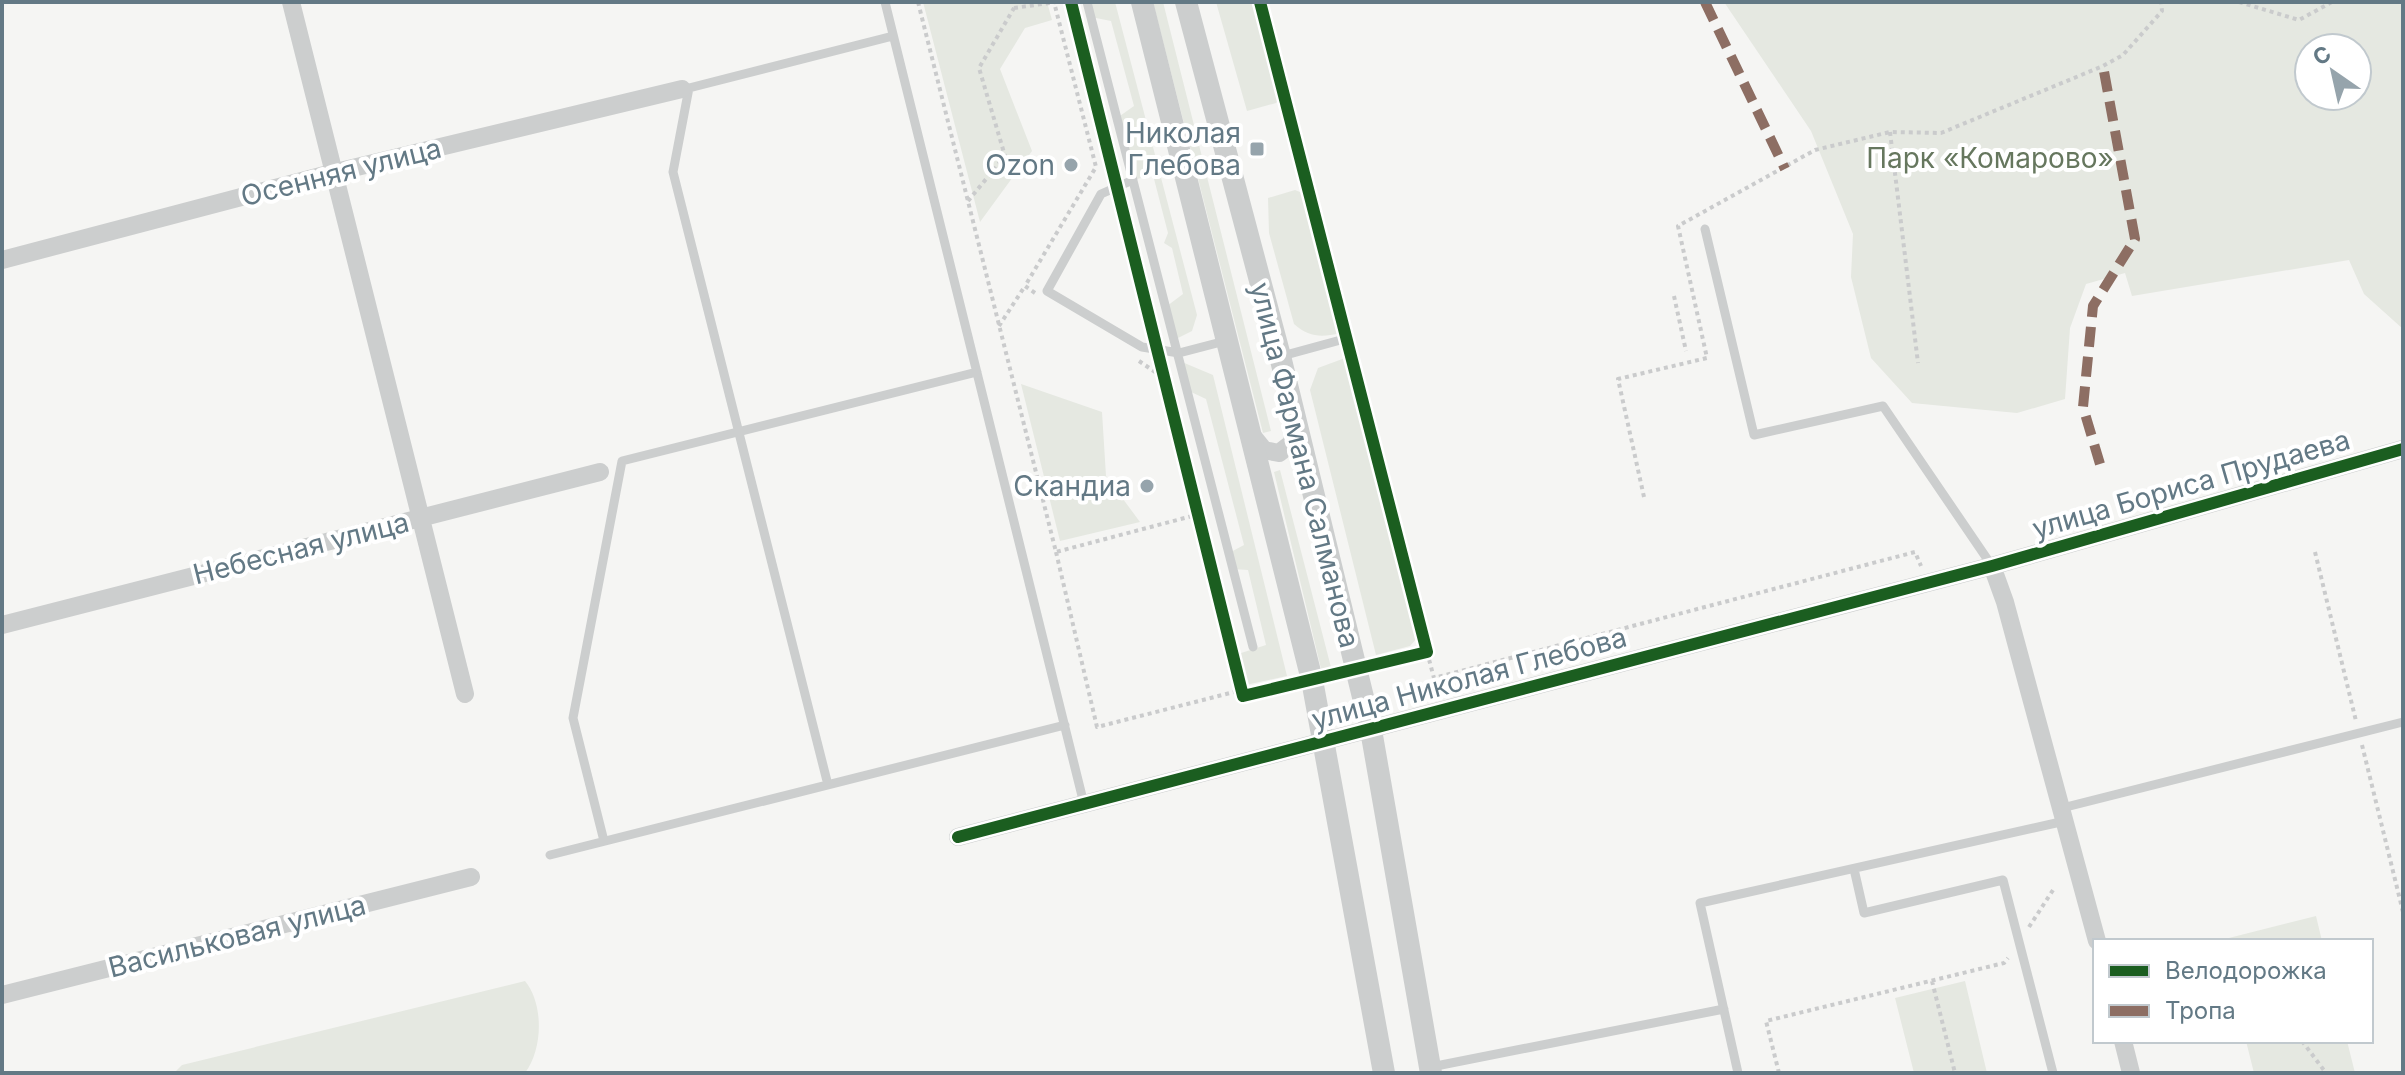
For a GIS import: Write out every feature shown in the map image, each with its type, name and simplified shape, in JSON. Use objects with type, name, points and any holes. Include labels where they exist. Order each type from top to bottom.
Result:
[{"type":"street","points":[[291,2],[465,694]]},
{"type":"street","name":"улица Фармана Салманова","points":[[1142,2],[1325,741],[1384,1073]]},
{"type":"street","name":"улица Фармана Салманова","points":[[1186,2],[1280,356],[1371,730],[1431,1070]]},
{"type":"street","name":"Осенняя улица","points":[[2,260],[336,172],[685,88]]},
{"type":"street","points":[[1251,434],[1264,450],[1279,453],[1292,443],[1294,423]]},
{"type":"street","name":"улица Бориса Прудаева","points":[[1992,566],[2403,449]]},
{"type":"street","name":"Небесная улица","points":[[2,625],[600,472]]},
{"type":"street","points":[[1992,566],[2064,814],[2096,939]]},
{"type":"street","name":"улица Николая Глебова","points":[[958,837],[1992,566]]},
{"type":"street","name":"Васильковая улица","points":[[2,995],[471,877]]},
{"type":"street","points":[[2124,1043],[2131,1073]]},
{"type":"lane","points":[[885,2],[1084,804]]},
{"type":"lane","points":[[1087,2],[1253,647]]},
{"type":"lane","points":[[828,785],[673,172],[685,88],[893,36]]},
{"type":"lane","points":[[1133,180],[1101,194],[1047,291],[1142,347],[1179,353],[1228,340]]},
{"type":"lane","points":[[1705,229],[1754,435],[1883,406],[1992,566]]},
{"type":"lane","points":[[1280,356],[1348,338]]},
{"type":"lane","points":[[604,841],[573,718],[622,461],[977,372]]},
{"type":"lane","points":[[1738,1073],[1700,903],[1854,869],[2403,722]]},
{"type":"lane","points":[[550,855],[1065,725]]},
{"type":"lane","points":[[1854,869],[1864,913],[2003,880],[2053,1073]]},
{"type":"lane","points":[[1431,1070],[1724,1009]]},
{"type":"path","points":[[918,2],[1097,727],[1242,690]]},
{"type":"path","points":[[968,202],[1005,156],[979,68],[1014,5],[1056,2]]},
{"type":"path","points":[[1644,497],[1618,379],[1707,358],[1678,226],[1815,150],[1890,132],[1941,133],[2103,66],[2123,55],[2162,11],[2161,2]]},
{"type":"path","points":[[2239,2],[2299,20],[2332,2]]},
{"type":"path","points":[[1890,132],[1918,363]]},
{"type":"path","points":[[999,326],[1025,286]]},
{"type":"path","points":[[1674,296],[1686,351]]},
{"type":"path","points":[[1157,350],[1168,393]]},
{"type":"path","points":[[1193,500],[1200,530]]},
{"type":"path","points":[[1056,552],[1196,515]]},
{"type":"path","points":[[1423,637],[1420,653],[1434,678],[1915,552],[1919,566],[1934,562]]},
{"type":"path","points":[[1237,672],[1243,696],[1255,693]]},
{"type":"path","points":[[1779,1073],[1766,1021],[2004,963],[2055,887]]},
{"type":"path","points":[[1932,981],[1955,1073]]},
{"type":"path","points":[[2304,1043],[2326,1073]]},
{"type":"green space","points":[[923,2],[1047,2],[1052,20],[1025,28],[1000,69],[1032,151],[980,222]]},
{"type":"green space","points":[[1115,2],[1197,315],[1192,331],[1176,339],[1167,306],[1183,294],[1172,248],[1164,243],[1168,233],[1153,175],[1133,180],[1117,118],[1134,106],[1111,21],[1091,17],[1087,3]]},
{"type":"green space","points":[[1153,2],[1163,2],[1271,431],[1263,433]]},
{"type":"green space","points":[[1216,2],[1257,2],[1281,97],[1276,103],[1247,111]]},
{"type":"green space","name":"Парк «Комарово»","points":[[1724,2],[2403,2],[2403,329],[2364,294],[2349,260],[2132,296],[2125,273],[2086,284],[2070,328],[2065,399],[2017,413],[1912,403],[1871,358],[1851,277],[1853,234],[1811,131]]},
{"type":"green space","points":[[1295,190],[1305,194],[1340,333],[1316,335],[1294,324],[1269,233],[1268,198]]},
{"type":"green space","points":[[1345,358],[1418,637],[1410,646],[1376,655],[1310,390],[1318,368]]},
{"type":"green space","points":[[1182,362],[1213,375],[1287,676],[1241,686],[1238,654],[1266,645],[1248,570],[1233,569],[1229,553],[1244,545],[1206,399],[1189,391]]},
{"type":"green space","points":[[1021,384],[1102,412],[1106,476],[1140,522],[1060,541]]},
{"type":"green space","points":[[1280,470],[1333,675],[1323,677],[1274,472]]},
{"type":"green space","points":[[2316,916],[2322,939],[2225,939]]},
{"type":"green space","points":[[525,981],[536,1002],[539,1027],[535,1052],[525,1073],[174,1073],[182,1065]]},
{"type":"green space","points":[[1965,981],[1987,1073],[1914,1073],[1895,998]]},
{"type":"green space","points":[[2246,1043],[2348,1043],[2355,1073],[2254,1073]]},
{"type":"marked path","points":[[1705,2],[1785,169]]},
{"type":"marked path","points":[[2100,464],[2083,407],[2093,306],[2135,239],[2103,66]]},
{"type":"cycle path","points":[[1071,2],[1243,696],[1427,652],[1260,2]]},
{"type":"cycle path","points":[[958,837],[1992,566],[2403,449]]},
{"type":"place","name":"Николая Глебова","points":[[1257,149]]},
{"type":"place","name":"Ozon","points":[[1071,165]]},
{"type":"place","name":"Скандиа","points":[[1147,486]]}]
